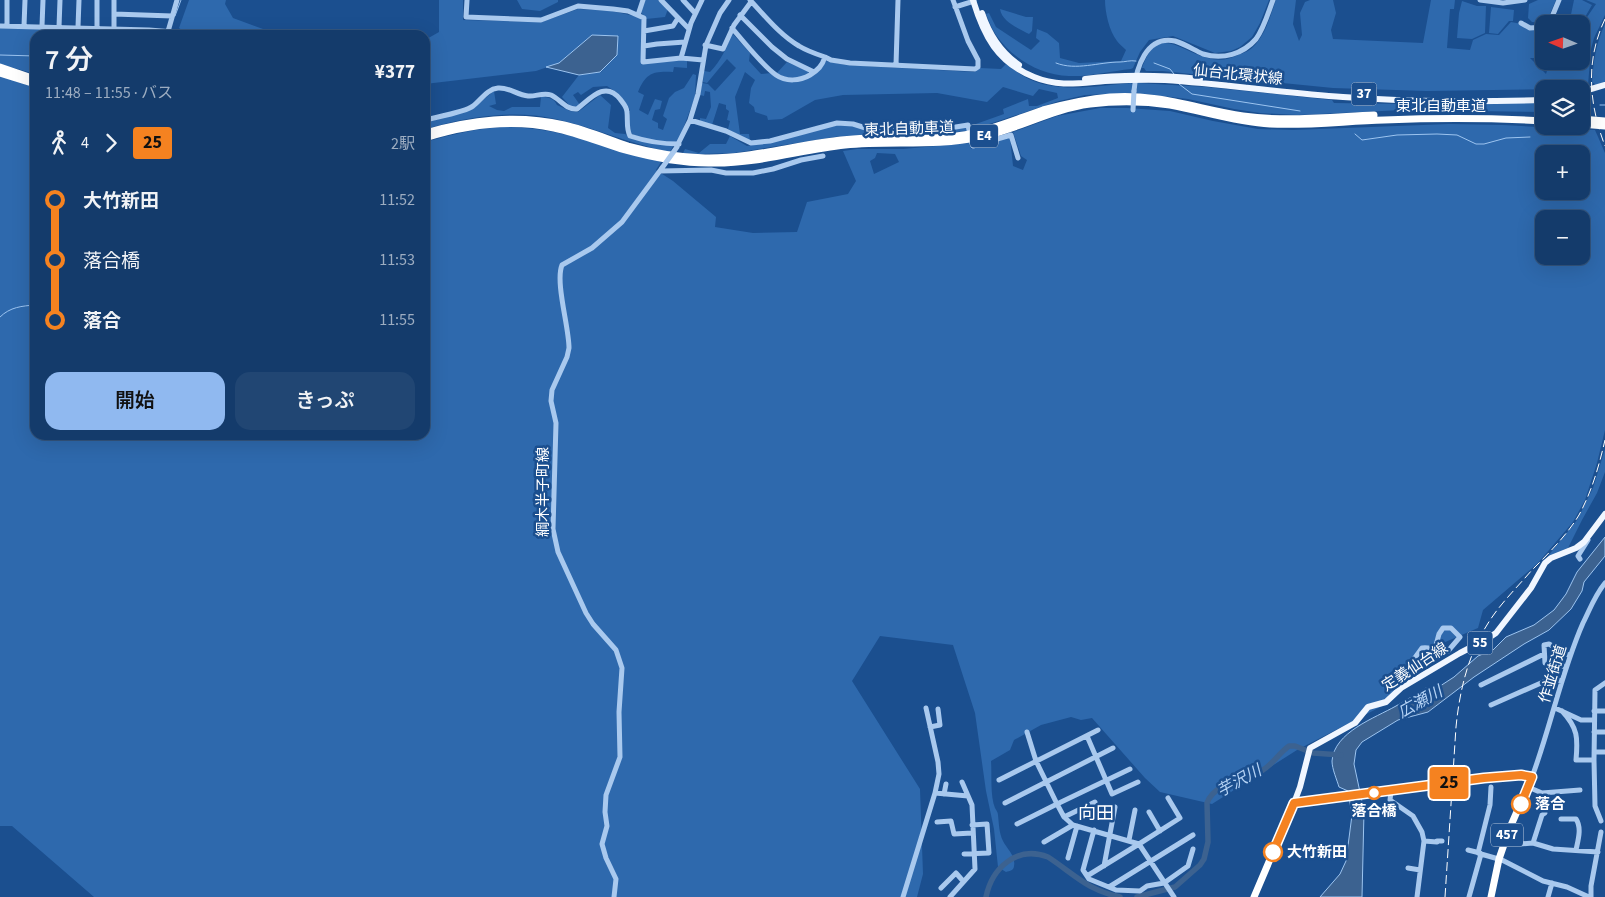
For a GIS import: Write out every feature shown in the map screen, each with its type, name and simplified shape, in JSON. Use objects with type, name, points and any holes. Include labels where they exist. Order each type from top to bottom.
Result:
[{"type":"highway","points":[[0,67],[30,77]]},
{"type":"highway","points":[[0,73],[30,82]]},
{"type":"highway","name":"東北自動車道","points":[[430,131],[482,120],[511,118],[537,120],[564,125],[646,151],[675,156],[705,158],[742,156],[853,139],[960,136],[994,128],[1068,104],[1113,97],[1157,98],[1243,116],[1272,118],[1432,114],[1535,116]]},
{"type":"highway","name":"東北自動車道","points":[[430,137],[478,126],[534,125],[571,132],[624,150],[664,159],[717,164],[847,145],[922,144],[959,141],[990,134],[1076,107],[1116,102],[1145,102],[1170,105],[1262,124],[1307,124],[1440,118],[1535,121]]},
{"type":"highway","points":[[1590,120],[1605,121]]},
{"type":"highway","points":[[1590,125],[1605,126]]},
{"type":"highway","points":[[1254,897],[1294,803],[1453,782],[1521,775],[1532,777]]},
{"type":"highway","name":"457","points":[[1491,897],[1506,838],[1532,777]]},
{"type":"main road","name":"仙台北環状線","points":[[975,0],[983,30],[994,47],[1009,62],[1027,74],[1064,85],[1136,78],[1163,78],[1351,94],[1535,96]]},
{"type":"main road","name":"仙台北環状線","points":[[1186,80],[1345,98],[1535,100]]},
{"type":"main road","points":[[1590,89],[1605,85]]},
{"type":"main road","points":[[1590,94],[1605,90]]},
{"type":"main road","name":"定義仙台線","points":[[1294,803],[1300,788],[1310,748],[1355,723],[1368,707],[1386,702],[1400,688],[1496,633],[1531,588],[1545,563],[1551,558],[1584,542],[1605,514]]},
{"type":"street","points":[[24,26],[25,0]]},
{"type":"street","points":[[42,0],[42,26]]},
{"type":"street","points":[[59,26],[60,0]]},
{"type":"street","points":[[78,28],[79,0]]},
{"type":"street","points":[[96,28],[97,0]]},
{"type":"street","points":[[114,0],[114,30]]},
{"type":"street","points":[[168,30],[177,0],[172,0]]},
{"type":"street","points":[[467,0],[466,18],[541,20],[578,6],[613,9],[638,15],[644,18],[643,62],[681,58],[701,60]]},
{"type":"street","points":[[578,0],[578,6]]},
{"type":"street","points":[[595,7],[596,0]]},
{"type":"street","points":[[638,15],[643,0]]},
{"type":"street","points":[[661,0],[689,29]]},
{"type":"street","points":[[683,0],[696,13]]},
{"type":"street","points":[[681,58],[689,29],[702,0]]},
{"type":"street","points":[[661,169],[678,146],[690,120],[698,94],[701,60],[705,45],[727,0]]},
{"type":"street","points":[[896,65],[898,0]]},
{"type":"street","points":[[705,45],[723,49],[732,28],[751,1],[790,40],[800,47],[831,60],[850,63],[975,69],[978,67],[978,60],[968,41],[953,0]]},
{"type":"street","points":[[955,7],[975,0]]},
{"type":"street","points":[[1134,110],[1136,78],[1144,54],[1149,49],[1159,42],[1174,41],[1203,54],[1218,56],[1230,55],[1241,51],[1259,34],[1273,0]]},
{"type":"street","points":[[1480,0],[1503,3],[1525,0]]},
{"type":"street","points":[[1553,15],[1559,0]]},
{"type":"street","points":[[0,3],[7,2],[7,26]]},
{"type":"street","points":[[114,14],[172,16]]},
{"type":"street","points":[[740,15],[773,48],[787,59],[814,72]]},
{"type":"street","points":[[644,31],[673,26],[678,18]]},
{"type":"street","points":[[1521,23],[1530,28],[1535,28]]},
{"type":"street","points":[[0,26],[59,26],[105,30]]},
{"type":"street","points":[[732,28],[776,75],[794,80],[802,79],[822,65],[825,57]]},
{"type":"street","points":[[644,46],[685,42]]},
{"type":"street","points":[[430,119],[472,107],[491,90],[498,88],[529,97],[545,94],[574,110],[600,92],[610,90],[615,93],[627,109],[628,132],[630,136],[678,146]]},
{"type":"street","points":[[690,120],[726,131],[751,143],[770,141],[837,123],[853,124],[872,130],[937,130],[968,125],[969,130]]},
{"type":"street","points":[[972,143],[973,146],[1010,135],[1018,158]]},
{"type":"street","points":[[661,169],[753,173],[823,156]]},
{"type":"street","name":"綱木半子町線","points":[[614,897],[616,879],[602,844],[607,826],[605,812],[606,795],[620,757],[619,712],[622,668],[616,650],[586,614],[566,572],[556,545],[554,529],[556,423],[551,401],[552,390],[569,348],[561,283],[560,271],[562,265],[592,248],[622,222],[661,169]]},
{"type":"street","points":[[1580,559],[1578,556],[1594,531],[1593,529]]},
{"type":"street","name":"作並街道","points":[[1532,777],[1555,708],[1566,666],[1596,596],[1605,583]]},
{"type":"street","points":[[1400,688],[1398,681],[1422,648],[1448,651],[1460,637],[1451,628],[1443,628],[1439,634],[1435,649]]},
{"type":"street","points":[[1566,666],[1545,663],[1544,645],[1549,644],[1570,656]]},
{"type":"street","points":[[1481,685],[1544,654]]},
{"type":"street","points":[[1491,705],[1550,679],[1562,681]]},
{"type":"street","points":[[1601,821],[1595,806],[1594,711],[1595,690],[1605,683]]},
{"type":"street","points":[[903,897],[935,793],[939,768],[926,708]]},
{"type":"street","points":[[1555,708],[1581,720],[1594,720]]},
{"type":"street","points":[[930,727],[940,726],[938,709]]},
{"type":"street","points":[[1562,711],[1572,722],[1578,739],[1576,760],[1594,760]]},
{"type":"street","points":[[1594,711],[1605,711]]},
{"type":"street","points":[[999,780],[1098,730]]},
{"type":"street","points":[[1027,732],[1036,761],[1064,817],[1075,825],[1139,844],[1173,896]]},
{"type":"street","points":[[1594,732],[1605,732]]},
{"type":"street","points":[[1087,736],[1112,794],[1138,782]]},
{"type":"street","points":[[1005,803],[1112,748]]},
{"type":"street","points":[[1594,752],[1605,752]]},
{"type":"street","points":[[1017,824],[1130,769]]},
{"type":"street","points":[[950,897],[975,869],[972,805],[962,782]]},
{"type":"street","points":[[944,794],[946,784]]},
{"type":"street","points":[[1469,897],[1490,805],[1491,787]]},
{"type":"street","points":[[1528,787],[1542,793],[1580,790]]},
{"type":"street","points":[[1391,791],[1390,797],[1393,803],[1408,812],[1417,822],[1424,841],[1417,897]]},
{"type":"street","points":[[935,793],[956,792],[968,796]]},
{"type":"street","points":[[1533,843],[1542,815],[1545,813],[1542,793]]},
{"type":"street","points":[[1087,876],[1180,818],[1168,798]]},
{"type":"street","points":[[1064,817],[1095,802]]},
{"type":"street","points":[[1104,866],[1115,807]]},
{"type":"street","points":[[1129,840],[1135,810]]},
{"type":"street","points":[[1148,812],[1160,831]]},
{"type":"street","points":[[1561,819],[1576,819],[1578,822],[1579,830],[1576,850]]},
{"type":"street","points":[[937,822],[951,822],[954,834],[972,833]]},
{"type":"street","points":[[964,854],[989,853],[987,824],[972,825]]},
{"type":"street","points":[[1044,842],[1075,825]]},
{"type":"street","points":[[1068,858],[1075,825]]},
{"type":"street","points":[[1094,830],[1082,870],[1089,879],[1116,890],[1140,891],[1147,886],[1165,883],[1188,866],[1193,849]]},
{"type":"street","points":[[1468,850],[1500,859],[1544,881],[1567,887],[1590,897],[1602,832]]},
{"type":"street","points":[[1108,887],[1193,835]]},
{"type":"street","points":[[1506,838],[1520,844],[1533,843],[1553,849],[1598,852]]},
{"type":"street","points":[[1424,841],[1442,841]]},
{"type":"street","points":[[1408,868],[1420,870]]},
{"type":"street","points":[[941,888],[956,873],[963,881]]},
{"type":"street","points":[[1548,897],[1552,883]]},
{"type":"shaded area","points":[[189,0],[226,0],[225,4],[233,18],[264,30],[182,30],[179,28]]},
{"type":"shaded area","points":[[439,0],[463,0],[463,20],[542,22],[578,9],[612,11],[643,18],[641,63],[687,60],[687,68],[674,67],[673,72],[660,72],[647,77],[638,92],[644,95],[639,110],[648,115],[655,99],[662,101],[660,109],[655,110],[652,120],[658,123],[658,128],[663,130],[667,119],[663,116],[669,98],[675,92],[684,88],[693,74],[696,75],[695,97],[678,142],[655,141],[643,138],[632,134],[630,131],[630,110],[619,94],[607,86],[593,87],[581,95],[578,92],[573,95],[580,105],[577,107],[570,106],[562,97],[579,75],[601,72],[617,55],[618,36],[592,35],[559,63],[536,71],[430,83],[430,37],[439,32]]},
{"type":"shaded area","points":[[517,0],[558,0],[558,2],[540,11],[522,9]]},
{"type":"shaded area","points":[[645,0],[658,0],[668,9],[665,17],[646,19],[641,12]]},
{"type":"shaded area","points":[[1105,0],[1269,0],[1252,37],[1240,47],[1231,51],[1215,53],[1173,36],[1149,40],[1131,69],[1077,76],[1048,73],[1019,58],[996,35],[986,14],[989,13],[996,27],[1031,50],[1040,41],[1036,38],[1037,29],[1047,33],[1059,43],[1060,58],[1079,63],[1121,61],[1126,50],[1114,37],[1107,16]]},
{"type":"shaded area","points":[[1276,0],[1296,0],[1293,24],[1299,41],[1302,35],[1300,13],[1305,2],[1310,0],[1333,0],[1336,13],[1331,30],[1333,39],[1423,43],[1431,0],[1455,0],[1454,9],[1450,9],[1447,48],[1470,50],[1473,40],[1486,34],[1499,35],[1511,22],[1535,26],[1535,58],[1530,58],[1535,63],[1535,70],[1542,70],[1546,74],[1547,70],[1589,70],[1588,80],[1535,80],[1535,89],[1427,91],[1333,88],[1146,71],[1142,68],[1148,54],[1155,46],[1162,43],[1179,46],[1208,58],[1230,58],[1247,51],[1257,43]]},
{"type":"shaded area","points":[[1538,0],[1556,0],[1549,15],[1535,15],[1535,22],[1528,18],[1529,4]]},
{"type":"shaded area","points":[[1574,0],[1582,0],[1592,5],[1586,15],[1571,15]]},
{"type":"shaded area","points":[[1586,0],[1605,0],[1605,15],[1591,49],[1590,61],[1588,15],[1596,4]]},
{"type":"shaded area","points":[[1462,1],[1477,6],[1486,6],[1485,33],[1472,39],[1457,38]]},
{"type":"shaded area","points":[[1491,7],[1514,10],[1513,21],[1509,21],[1498,34],[1489,33]]},
{"type":"shaded area","points":[[1000,9],[1026,17],[1033,17],[1032,31],[1029,34],[1011,24],[1001,14]]},
{"type":"shaded area","points":[[1605,24],[1605,82],[1595,85],[1594,83],[1592,84],[1594,61],[1599,38]]},
{"type":"shaded area","points":[[0,28],[93,30],[30,30],[30,73],[0,64]]},
{"type":"shaded area","points":[[732,33],[750,53],[749,61],[761,74],[771,73],[775,77],[805,79],[826,61],[846,65],[974,72],[980,68],[1001,69],[1006,64],[1025,77],[1050,86],[1077,88],[1131,83],[1133,85],[1132,93],[1085,95],[1059,101],[971,130],[973,125],[1004,114],[1003,109],[1028,99],[1029,106],[1037,106],[1058,98],[1057,93],[1039,89],[1033,96],[1003,87],[987,102],[937,93],[843,95],[815,100],[782,119],[768,120],[767,116],[755,112],[754,107],[749,103],[751,88],[755,80],[745,72],[735,97],[740,134],[749,134],[750,141],[728,129],[730,121],[727,120],[729,111],[726,109],[726,105],[719,103],[712,125],[700,121],[700,118],[706,119],[711,107],[710,92],[705,91],[704,96],[700,95],[702,83],[708,84],[715,91],[736,68],[727,59],[707,83],[703,82],[704,71],[710,72],[717,63],[726,49]]},
{"type":"shaded area","points":[[787,62],[808,71],[808,74],[792,78],[776,74]]},
{"type":"shaded area","points":[[0,77],[30,86],[30,440],[430,440],[430,141],[474,130],[504,127],[544,130],[583,139],[661,162],[656,170],[673,181],[716,217],[715,227],[753,233],[797,232],[807,202],[848,194],[856,181],[843,151],[857,149],[903,149],[970,143],[971,149],[1010,137],[1013,166],[1023,170],[1027,160],[1021,156],[1013,132],[1057,116],[1100,108],[1170,111],[1258,129],[1293,130],[1449,124],[1535,127],[1535,135],[1590,135],[1590,130],[1595,130],[1605,153],[1605,430],[1585,500],[1573,522],[1537,564],[1483,610],[1478,628],[1422,652],[1399,683],[1388,703],[1297,750],[1212,804],[1160,792],[1145,778],[1092,718],[1081,720],[1071,717],[1041,725],[1014,740],[1010,750],[991,761],[992,797],[998,814],[1003,841],[1014,862],[1013,868],[1006,872],[998,867],[994,829],[986,791],[975,713],[953,645],[880,636],[852,681],[920,789],[923,874],[917,897],[94,897],[12,826],[0,826]],"holes":[[[877,153],[895,154],[899,162],[874,174],[870,161],[875,158]]]},
{"type":"shaded area","points":[[1138,83],[1206,87],[1332,100],[1334,103],[1535,102],[1535,112],[1403,110],[1298,115],[1260,113],[1188,99],[1136,93]]},
{"type":"shaded area","points":[[494,91],[496,104],[489,106],[504,111],[512,107],[540,107],[541,97],[546,97],[550,98],[557,105],[570,111],[578,112],[600,95],[611,105],[608,128],[615,133],[625,134],[633,139],[673,146],[670,152],[540,116],[490,116],[430,128],[430,122],[472,109]]},
{"type":"shaded area","points":[[834,124],[852,125],[869,131],[967,127],[968,131],[921,135],[841,136],[734,153],[700,154],[683,153],[685,149],[699,153],[710,144],[726,144],[730,136],[747,146],[771,142]]},
{"type":"shaded area","points":[[1605,449],[1605,472],[1597,493],[1568,548],[1548,556],[1577,520],[1593,488]]},
{"type":"water","points":[[592,35],[618,36],[617,55],[600,72],[579,75],[546,67],[559,63]]},
{"type":"water","name":"広瀬川","points":[[1605,537],[1605,556],[1584,582],[1582,591],[1571,609],[1549,630],[1474,677],[1428,712],[1398,720],[1362,742],[1356,750],[1354,764],[1364,811],[1362,897],[1320,897],[1340,874],[1346,861],[1352,815],[1348,791],[1339,787],[1332,764],[1334,751],[1340,742],[1357,727],[1426,688],[1434,690],[1454,677],[1478,656],[1493,650],[1506,637],[1534,625],[1554,610],[1566,594],[1577,572]]},
{"type":"waterway","points":[[175,16],[181,0]]},
{"type":"waterway","points":[[0,55],[30,56]]},
{"type":"waterway","points":[[1056,63],[1080,66],[1136,61]]},
{"type":"waterway","points":[[1154,63],[1170,69],[1174,74]]},
{"type":"waterway","points":[[1179,84],[1192,94],[1300,111]]},
{"type":"waterway","points":[[1600,105],[1605,105]]},
{"type":"waterway","points":[[1355,134],[1362,140],[1397,135],[1457,135],[1476,144],[1484,144],[1506,138],[1530,137]]},
{"type":"waterway","points":[[0,317],[12,309],[30,306]]},
{"type":"waterway","name":"芋沢川","points":[[1137,897],[1175,887],[1200,865],[1204,859],[1208,842],[1207,803],[1217,790],[1231,782],[1263,770],[1289,746],[1295,746],[1313,753],[1341,755]]},
{"type":"waterway","name":"芋沢川","points":[[986,897],[989,886],[1000,868],[1016,857],[1026,854],[1048,857],[1081,881],[1098,890],[1120,897]]},
{"type":"railway","points":[[1605,19],[1594,51],[1592,67],[1595,114],[1605,146]]},
{"type":"railway","points":[[1445,897],[1456,727],[1460,697],[1468,667],[1479,639],[1495,613],[1508,596],[1563,537],[1579,515],[1595,478],[1605,440]]},
{"type":"bus line","name":"25","points":[[1273,852],[1294,803],[1484,778],[1521,775],[1532,777],[1521,804]]},
{"type":"place","name":"落合橋","points":[[1374,793]]},
{"type":"place","name":"落合","points":[[1521,804]]},
{"type":"place","name":"大竹新田","points":[[1273,852]]},
{"type":"district","name":"向田","points":[[1096,813]]}]
